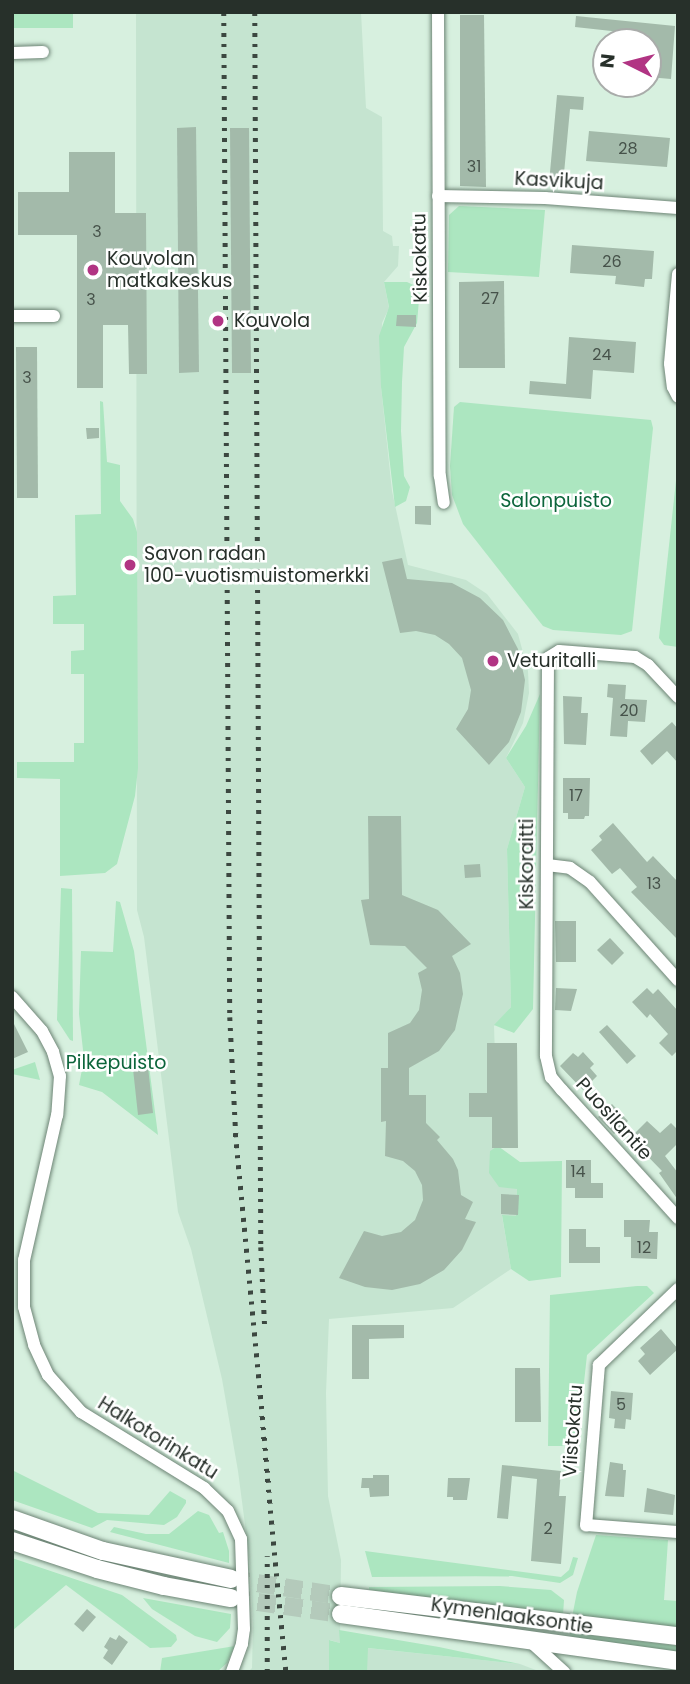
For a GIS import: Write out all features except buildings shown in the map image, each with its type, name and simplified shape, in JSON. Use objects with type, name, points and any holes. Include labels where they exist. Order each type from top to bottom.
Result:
[{"type":"main road","points":[[12,1519],[103,1551],[231,1579]]},
{"type":"main road","points":[[12,1541],[97,1569],[164,1586],[231,1598]]},
{"type":"main road","name":"Kymenlaaksontie","points":[[678,1636],[341,1605],[528,1640],[678,1661]]},
{"type":"street","name":"Kiskokatu","points":[[438,12],[440,476],[444,503]]},
{"type":"street","points":[[12,53],[43,51]]},
{"type":"street","name":"Kasvikuja","points":[[438,196],[545,198],[678,208]]},
{"type":"street","points":[[678,274],[670,364],[673,387],[678,397]]},
{"type":"street","points":[[12,316],[54,316]]},
{"type":"street","name":"Kiskoraitti","points":[[551,1077],[546,1056],[547,667],[553,652],[635,657],[648,665],[678,697]]},
{"type":"street","points":[[547,865],[570,868],[590,882],[678,980]]},
{"type":"street","name":"Halkotorinkatu","points":[[12,997],[42,1031],[53,1052],[60,1076],[59,1102],[23,1275],[26,1317],[39,1359],[56,1387],[81,1412],[195,1482],[220,1501],[238,1529],[242,1562],[243,1636],[232,1672]]},
{"type":"street","name":"Puosilantie","points":[[551,1077],[678,1218]]},
{"type":"street","name":"Viistokatu","points":[[678,1289],[599,1365],[586,1525],[678,1532]]},
{"type":"street","points":[[528,1640],[564,1672]]},
{"type":"shaded area","points":[[136,12],[361,12],[366,108],[382,117],[383,231],[392,236],[393,246],[399,246],[398,266],[384,282],[389,308],[382,323],[381,387],[392,491],[408,565],[466,580],[487,594],[518,634],[528,671],[529,693],[523,723],[506,758],[525,787],[507,849],[511,1007],[494,1026],[498,1146],[517,1188],[516,1216],[502,1216],[511,1269],[453,1308],[329,1319],[326,1393],[328,1496],[341,1560],[340,1643],[330,1640],[329,1672],[248,1672],[252,1668],[253,1625],[250,1563],[238,1471],[222,1379],[191,1249],[178,1212],[144,937],[137,910]]},
{"type":"shaded area","points":[[367,1648],[520,1664],[541,1672],[367,1672]]},
{"type":"green space","points":[[14,12],[73,12],[73,28],[14,28]]},
{"type":"green space","points":[[459,206],[545,210],[539,277],[448,272],[449,215]]},
{"type":"green space","points":[[384,282],[407,282],[420,288],[417,323],[404,347],[402,382],[404,476],[410,487],[406,501],[395,507],[381,387],[379,336],[389,307]]},
{"type":"green space","points":[[100,401],[103,402],[107,462],[120,465],[120,501],[133,519],[137,532],[138,768],[135,796],[117,864],[105,873],[60,876],[60,779],[17,778],[17,762],[74,762],[74,743],[84,743],[84,674],[71,674],[71,651],[84,650],[84,624],[53,624],[53,596],[76,595],[75,515],[101,514]]},
{"type":"green space","name":"Salonpuisto","points":[[460,402],[651,420],[653,428],[632,631],[621,635],[553,630],[543,626],[463,524],[452,495],[450,466],[454,407]]},
{"type":"green space","points":[[678,462],[678,647],[664,645],[659,638]]},
{"type":"green space","points":[[540,694],[533,1009],[514,1033],[494,1025],[511,1007],[507,849],[525,787],[506,758],[526,726]]},
{"type":"green space","points":[[61,888],[72,889],[73,1041],[57,1020]]},
{"type":"green space","name":"Pilkepuisto","points":[[116,901],[120,902],[134,951],[158,1135],[102,1092],[79,1085],[84,1059],[79,1014],[81,951],[113,952]]},
{"type":"green space","points":[[35,1062],[40,1080],[12,1074],[12,1070]]},
{"type":"green space","points":[[498,1146],[520,1162],[562,1161],[561,1277],[529,1281],[511,1269],[502,1215],[516,1216],[517,1189],[499,1187],[489,1173],[490,1151]]},
{"type":"green space","points":[[647,1286],[654,1293],[587,1355],[577,1446],[548,1446],[550,1295]]},
{"type":"green space","points":[[12,1470],[98,1513],[149,1515],[170,1491],[186,1500],[186,1503],[177,1517],[164,1525],[107,1520],[92,1528],[12,1500]]},
{"type":"green space","points":[[198,1511],[209,1515],[219,1533],[223,1532],[229,1551],[229,1563],[110,1532],[114,1527],[146,1534],[169,1534]]},
{"type":"green space","points":[[596,1535],[668,1540],[664,1600],[678,1601],[678,1628],[572,1617],[577,1592]]},
{"type":"green space","points":[[365,1551],[561,1577],[569,1570],[573,1557],[578,1558],[573,1575],[560,1583],[512,1576],[372,1577]]},
{"type":"green space","points":[[12,1558],[122,1595],[176,1635],[177,1640],[171,1647],[150,1648],[66,1585],[12,1631]]},
{"type":"green space","points":[[500,1586],[551,1590],[564,1600],[563,1615],[369,1590],[369,1587]]},
{"type":"green space","points":[[143,1598],[231,1614],[230,1628],[217,1642],[195,1636],[152,1609]]},
{"type":"green space","points":[[339,1630],[520,1664],[368,1648],[367,1672],[329,1672],[329,1640],[340,1643]]},
{"type":"green space","points":[[570,1633],[678,1646],[678,1652],[570,1637]]},
{"type":"green space","points":[[235,1646],[227,1663],[217,1672],[160,1672],[162,1658]]},
{"type":"tunnel","points":[[231,1579],[341,1596]]},
{"type":"tunnel","points":[[231,1598],[341,1614]]},
{"type":"railway","points":[[224,12],[230,1017],[236,1134],[286,1672]]},
{"type":"railway","points":[[255,12],[261,1247],[265,1330]]},
{"type":"railway","points":[[267,1556],[267,1672]]},
{"type":"place","name":"Kouvolan matkakeskus","points":[[93,270]]},
{"type":"place","name":"Kouvola","points":[[218,321]]},
{"type":"place","name":"Savon radan 100-vuotismuistomerkki","points":[[130,565]]},
{"type":"place","name":"Veturitalli","points":[[493,661]]}]
